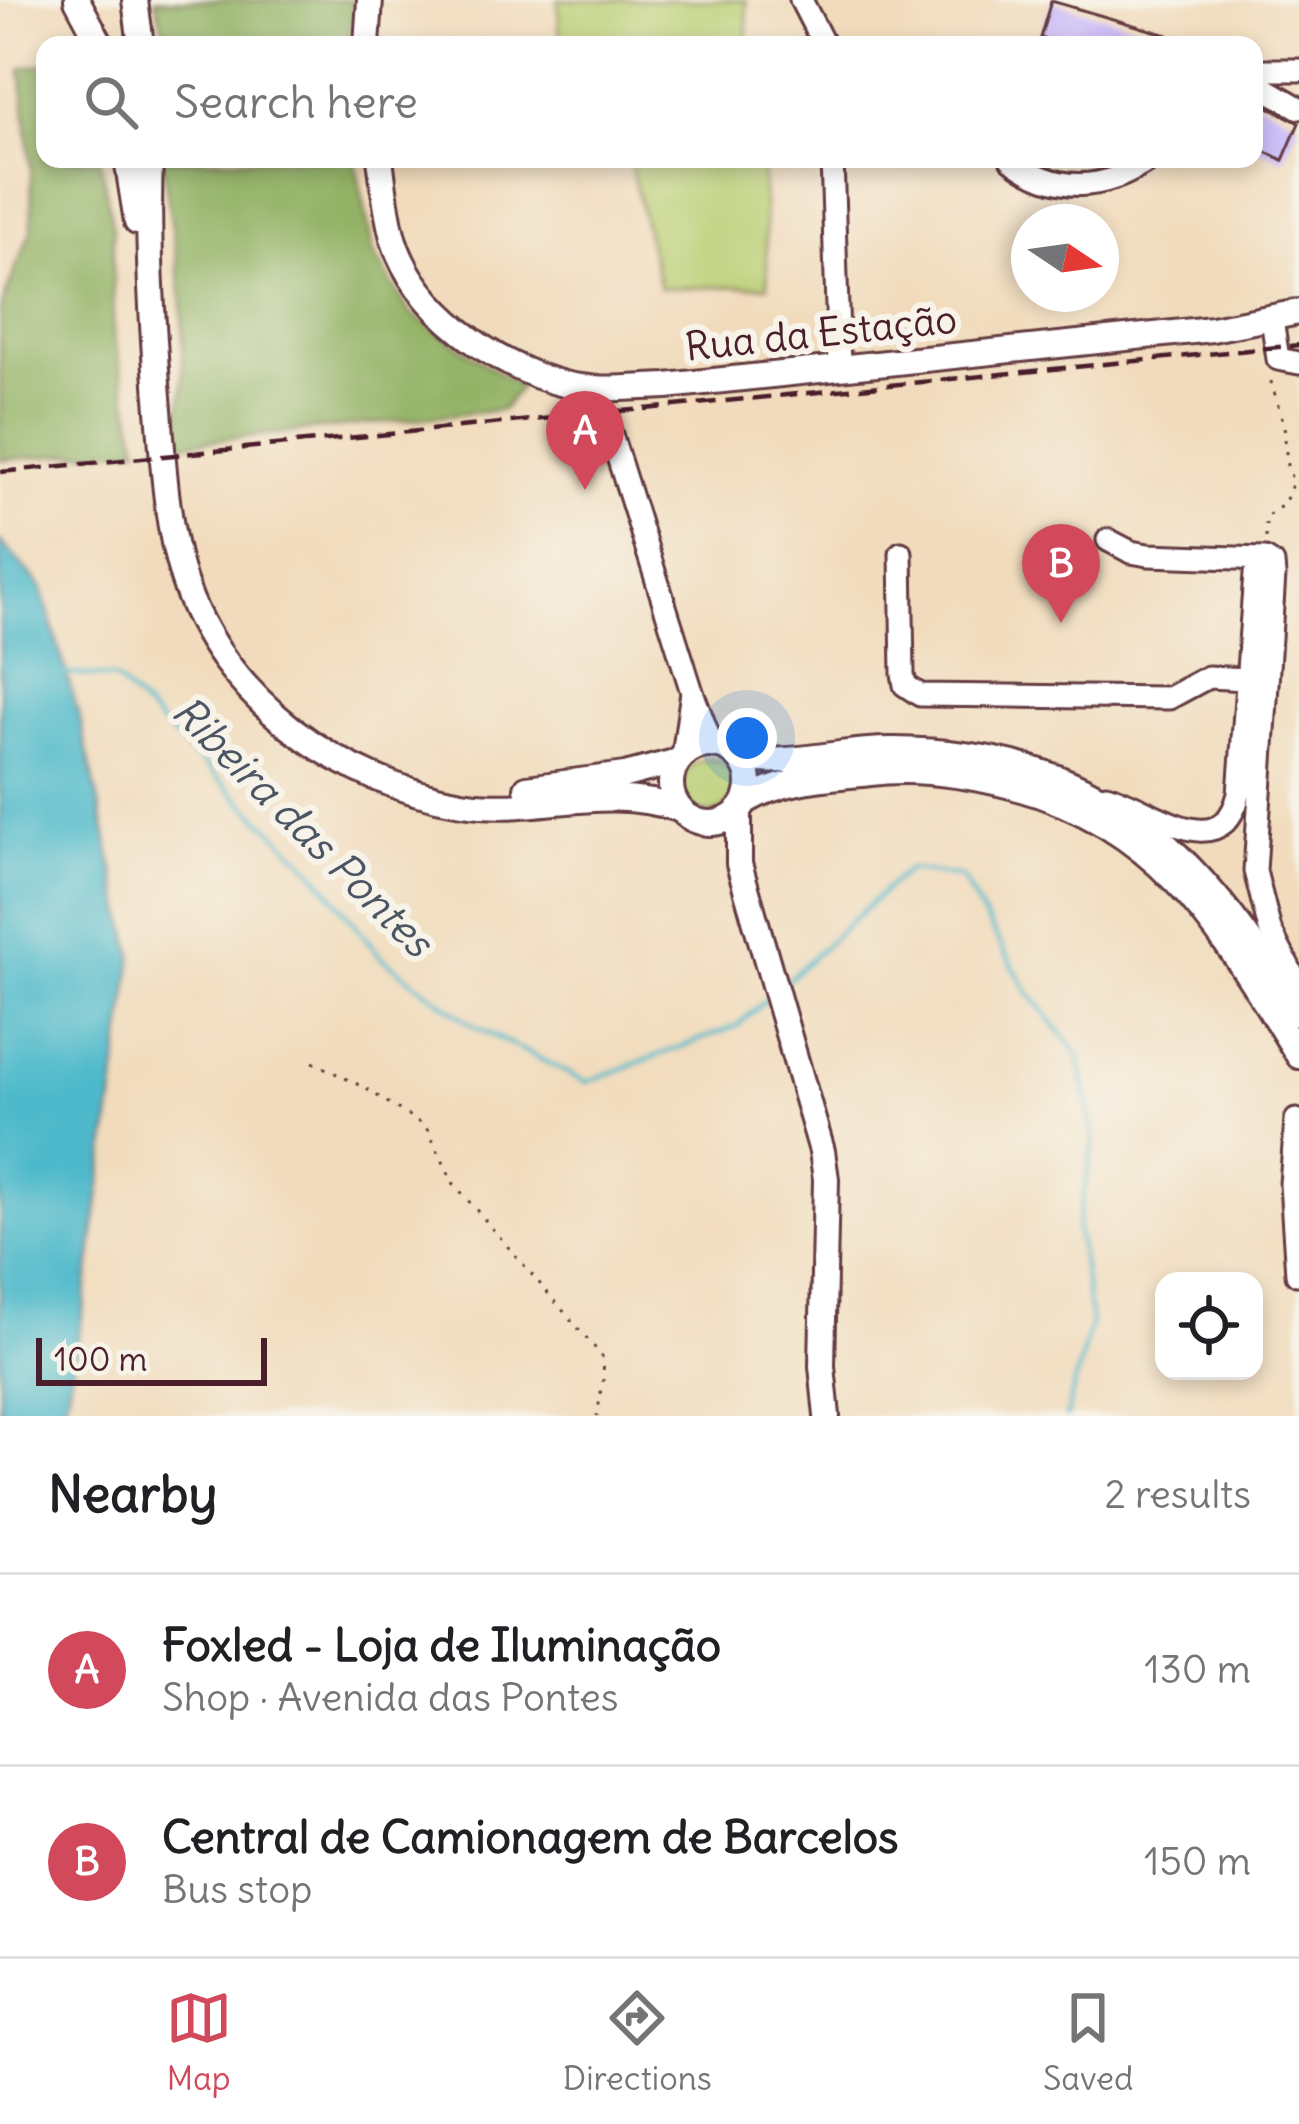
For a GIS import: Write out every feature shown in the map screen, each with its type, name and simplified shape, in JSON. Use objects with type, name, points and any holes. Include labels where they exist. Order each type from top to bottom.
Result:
[{"type":"main road","points":[[77,0],[96,36]]},
{"type":"main road","points":[[92,0],[108,36]]},
{"type":"main road","points":[[135,0],[140,36]]},
{"type":"main road","points":[[368,36],[370,0]]},
{"type":"main road","points":[[128,168],[154,345]]},
{"type":"main road","points":[[148,168],[154,345],[167,508],[183,580],[215,645],[257,698],[305,740],[357,770],[460,802],[508,806],[608,796],[638,798],[720,823],[764,790],[890,770],[969,775],[1071,806],[1134,842],[1168,871],[1223,937],[1299,1056]]},
{"type":"main road","name":"Rua da Estação","points":[[382,168],[394,241],[418,289],[458,329],[513,363],[565,385],[666,386],[1212,328],[1299,312]]},
{"type":"main road","points":[[417,790],[507,791],[626,775],[712,745],[740,758],[796,760],[890,750],[972,754],[1091,791],[1131,814],[1182,855],[1240,924],[1299,1014]]},
{"type":"main road","points":[[740,758],[749,778],[742,806],[740,864],[826,1179],[822,1366],[827,1416]]},
{"type":"main road","points":[[680,759],[671,789],[689,816],[740,864]]},
{"type":"street","points":[[801,0],[819,36]]},
{"type":"street","points":[[1263,70],[1299,70]]},
{"type":"street","points":[[1263,87],[1299,108]]},
{"type":"street","points":[[832,168],[839,367]]},
{"type":"street","points":[[1023,168],[1053,183],[1089,186],[1137,168]]},
{"type":"street","points":[[1272,319],[1281,362],[1299,363]]},
{"type":"street","points":[[608,425],[712,745]]},
{"type":"street","points":[[1091,791],[1144,807],[1194,831],[1219,827],[1228,820],[1239,794],[1274,575],[1273,564],[1265,559],[1148,555],[1108,540]]},
{"type":"street","points":[[901,554],[903,674],[905,685],[920,695],[1169,698],[1208,677],[1256,679]]},
{"type":"street","points":[[1256,679],[1256,871],[1270,930],[1299,987]]},
{"type":"street","points":[[680,759],[692,692]]},
{"type":"street","points":[[1296,1120],[1298,1274]]},
{"type":"path","points":[[1265,559],[1266,517],[1284,503],[1293,482],[1284,425],[1267,366],[1277,354]]},
{"type":"path","points":[[313,1063],[365,1088],[426,1127],[454,1184],[602,1356],[597,1416]]},
{"type":"green space","points":[[155,0],[354,0],[349,36],[165,36]]},
{"type":"green space","points":[[558,0],[746,0],[748,36],[560,36]]},
{"type":"green space","points":[[36,66],[36,168],[102,168],[113,229],[113,334],[139,448],[0,460],[0,309],[32,228],[21,68]]},
{"type":"green space","points":[[163,168],[357,168],[374,254],[410,313],[520,387],[502,410],[176,444],[183,388],[182,297]]},
{"type":"green space","points":[[631,168],[762,168],[768,286],[660,288]]},
{"type":"green space","points":[[709,759],[728,767],[736,786],[728,805],[709,813],[690,805],[682,786],[690,767]]},
{"type":"water","points":[[0,541],[41,586],[81,724],[133,955],[84,1307],[63,1416],[0,1416]]},
{"type":"building","points":[[1051,1],[1168,35],[1168,36],[1041,36]]},
{"type":"building","points":[[1263,104],[1299,123],[1283,160],[1263,150]]},
{"type":"waterway","name":"Ribeira das Pontes","points":[[61,673],[114,678],[312,869],[381,957],[474,1026],[586,1082],[737,1026],[767,999]]},
{"type":"waterway","name":"Ribeira das Pontes","points":[[784,983],[908,869],[961,877],[1027,990],[1079,1055],[1094,1141],[1077,1227],[1091,1323],[1066,1416]]},
{"type":"railway","points":[[0,472],[1299,345]]},
{"type":"place","name":"Foxled - Loja de Iluminação","points":[[585,490]]},
{"type":"place","name":"Central de Camionagem de Barcelos","points":[[1061,623]]}]
